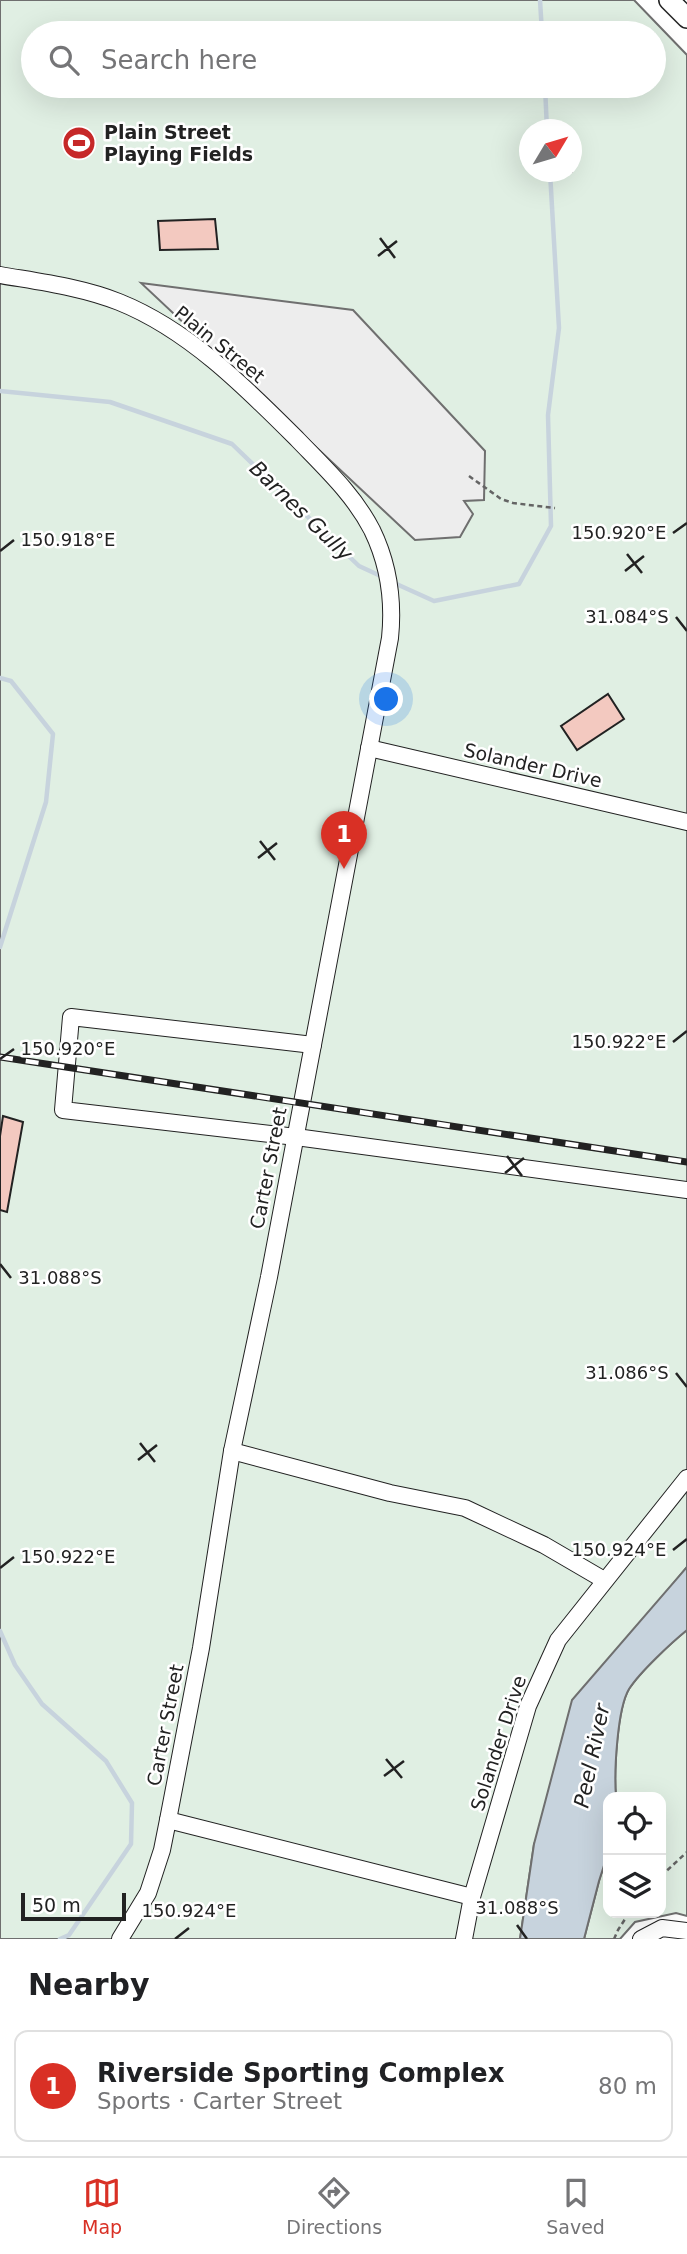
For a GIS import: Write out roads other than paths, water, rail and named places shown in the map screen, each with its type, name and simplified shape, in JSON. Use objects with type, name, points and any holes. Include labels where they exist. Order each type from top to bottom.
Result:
[{"type":"street","name":"Plain Street","points":[[0,275],[74,288],[118,302],[159,322],[198,349],[285,427]]},
{"type":"street","name":"Carter Street","points":[[120,1939],[148,1893],[162,1850],[201,1648],[232,1451],[269,1277],[390,638],[392,593],[388,572],[371,528],[341,485],[285,427]]},
{"type":"street","name":"Solander Drive","points":[[369,748],[687,822]]},
{"type":"street","points":[[313,1045],[71,1017],[63,1110],[296,1137],[687,1190]]},
{"type":"street","points":[[232,1451],[390,1493],[465,1508],[544,1545],[604,1580]]},
{"type":"street","name":"Solander Drive","points":[[464,1939],[472,1897],[528,1706],[558,1640],[687,1478]]},
{"type":"street","points":[[168,1820],[472,1897]]},
{"type":"street","points":[[642,1938],[662,1928],[687,1931]]},
{"type":"water","name":"Peel River","points":[[687,1567],[687,1630],[640,1674],[625,1698],[617,1742],[616,1792],[603,1792],[603,1869],[584,1939],[520,1939],[534,1844],[572,1700]]},
{"type":"waterway","name":"Barnes Gully","points":[[540,0],[541,21]]},
{"type":"waterway","name":"Barnes Gully","points":[[546,98],[546,119]]},
{"type":"waterway","name":"Barnes Gully","points":[[392,582],[434,601],[519,584],[551,526],[548,415],[559,328],[551,182]]},
{"type":"waterway","name":"Barnes Gully","points":[[0,391],[110,402],[232,444],[359,566],[385,578]]},
{"type":"waterway","name":"Barnes Gully","points":[[0,678],[11,681],[53,734],[46,802],[0,947]]},
{"type":"waterway","name":"Barnes Gully","points":[[0,1631],[15,1665],[42,1704],[106,1761],[132,1803],[131,1844],[69,1935],[60,1939]]},
{"type":"railway","points":[[0,1057],[687,1162]]},
{"type":"place","name":"Plain Street Playing Fields","points":[[79,143]]},
{"type":"place","name":"Riverside Sporting Complex","points":[[344,869]]}]
